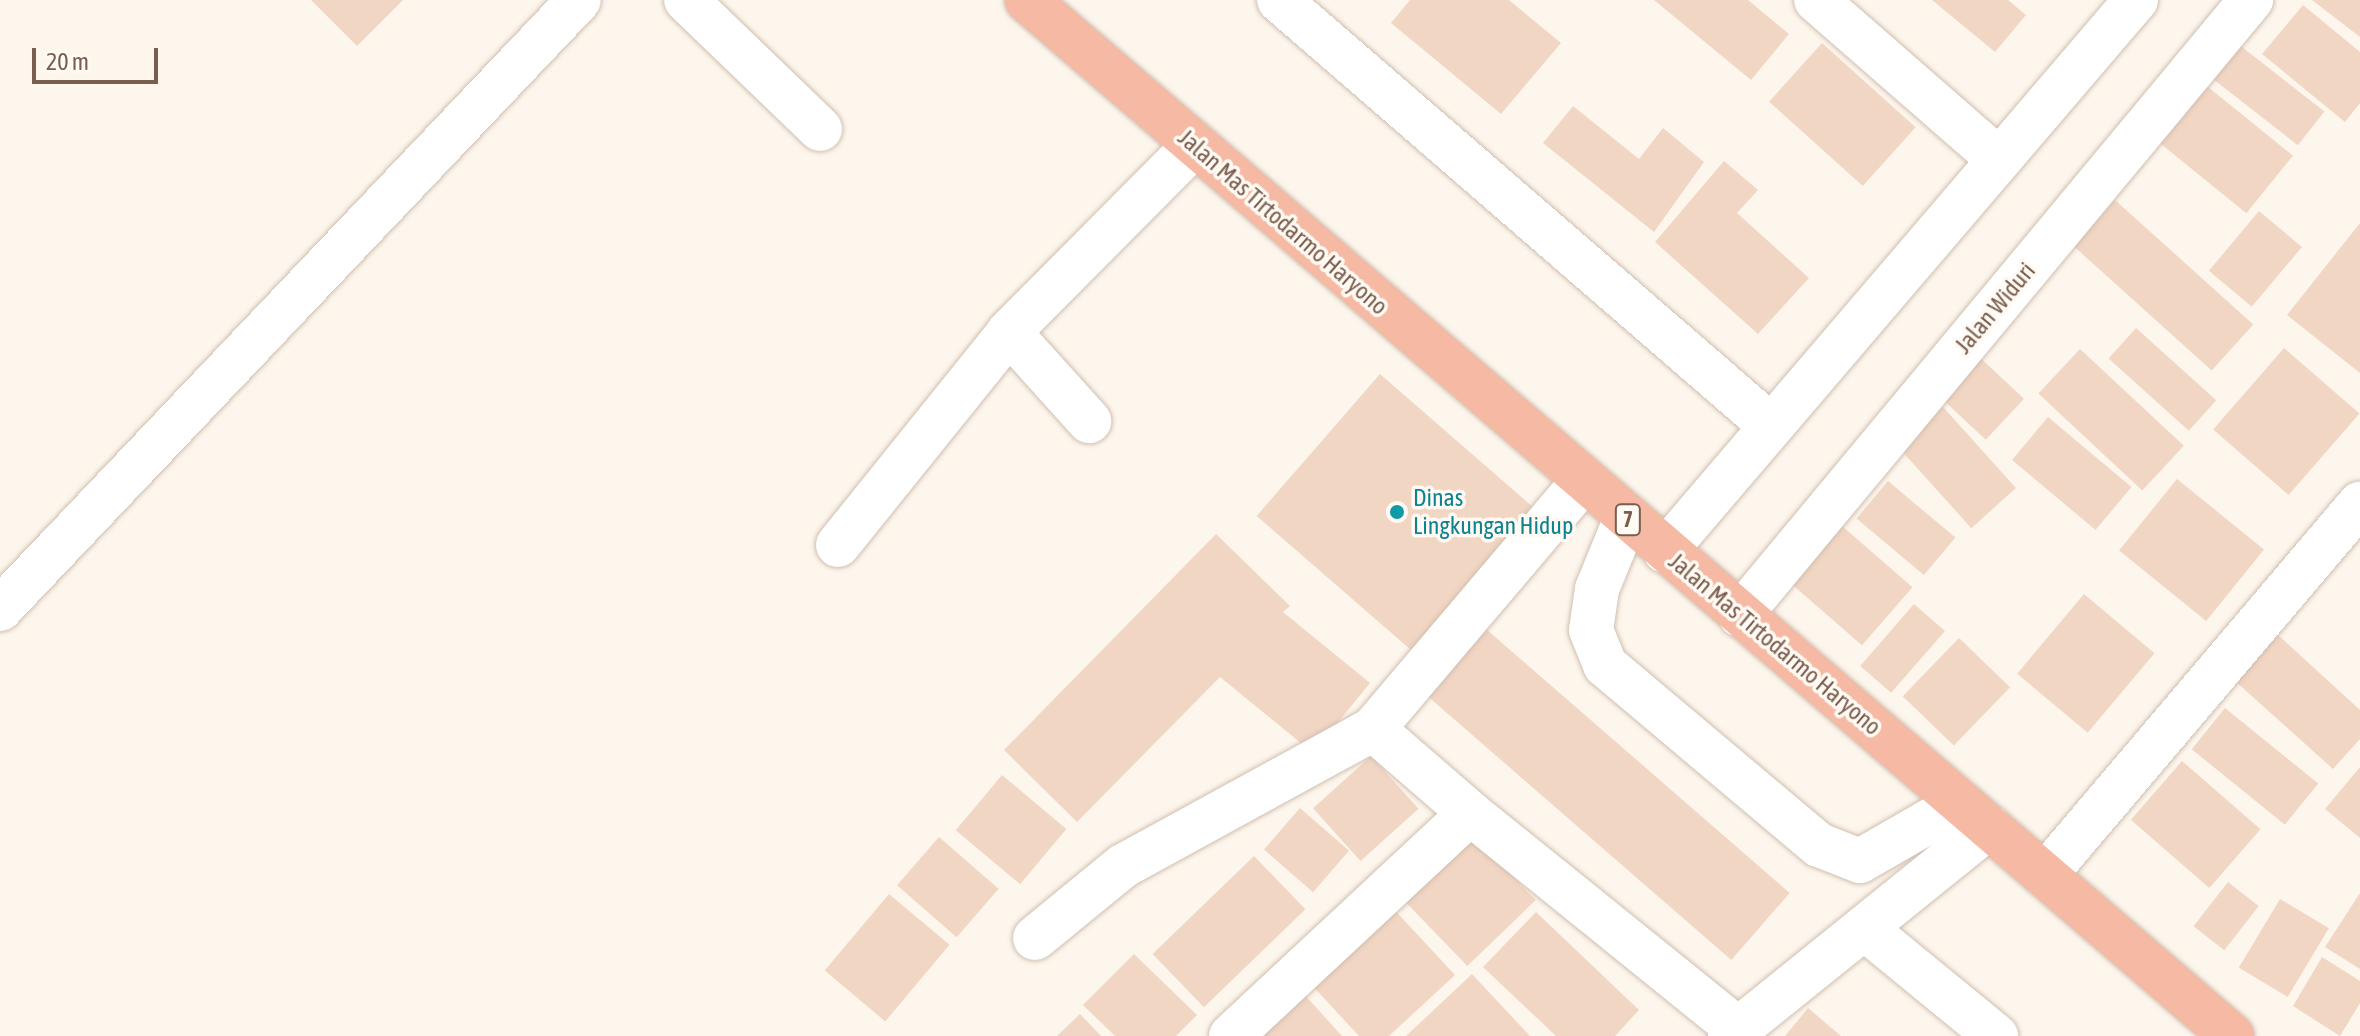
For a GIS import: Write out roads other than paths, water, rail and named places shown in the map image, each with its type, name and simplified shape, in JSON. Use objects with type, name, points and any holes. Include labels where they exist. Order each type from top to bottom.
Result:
[{"type":"highway","name":"Jalan Mas Tirtodarmo Haryono","points":[[1027,0],[2232,1036]]},
{"type":"street","points":[[0,609],[579,0]]},
{"type":"street","points":[[686,0],[820,129]]},
{"type":"street","points":[[1279,0],[1771,426]]},
{"type":"street","points":[[1816,0],[1997,158]]},
{"type":"street","points":[[1665,551],[1997,158],[2136,0]]},
{"type":"street","name":"Jalan Widuri","points":[[1740,615],[2251,0]]},
{"type":"street","points":[[838,545],[1009,332],[1195,145]]},
{"type":"street","points":[[1009,332],[1089,421]]},
{"type":"street","points":[[1035,938],[1123,866],[1373,729],[1583,481]]},
{"type":"street","points":[[2045,875],[2360,503]]},
{"type":"street","points":[[1626,518],[1597,589],[1591,630],[1605,665],[1819,845],[1860,861],[1975,815]]},
{"type":"street","points":[[1373,729],[1734,1032],[1864,928],[1975,815]]},
{"type":"street","points":[[1231,1036],[1470,813]]},
{"type":"street","points":[[1864,928],[1996,1036]]},
{"type":"place","name":"Dinas Lingkungan Hidup","points":[[1397,512]]}]
